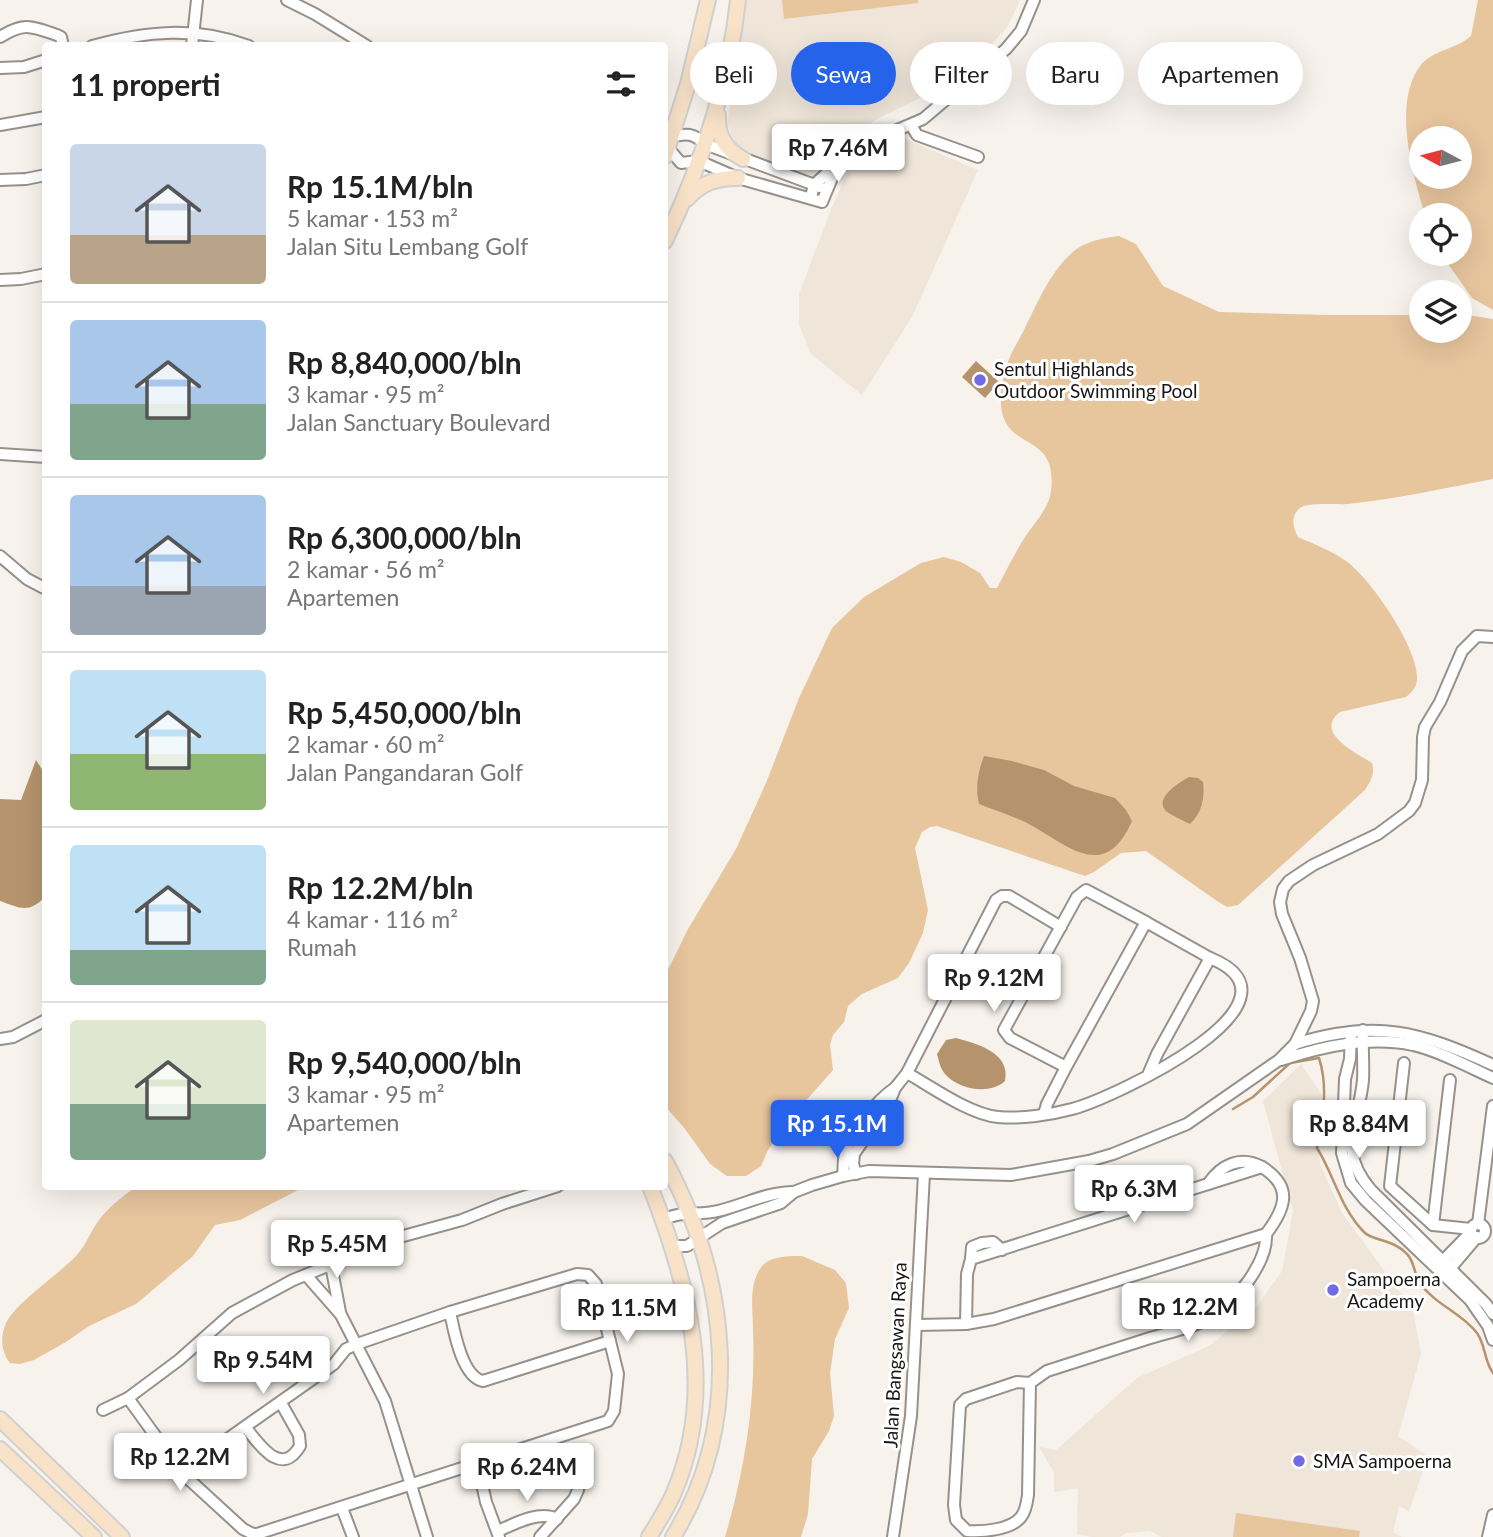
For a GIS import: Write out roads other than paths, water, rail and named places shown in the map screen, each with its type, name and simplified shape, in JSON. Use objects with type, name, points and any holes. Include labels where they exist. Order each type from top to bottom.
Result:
[{"type":"main road","points":[[668,147],[688,84],[708,0]]},
{"type":"main road","points":[[668,236],[718,106],[735,30],[738,0]]},
{"type":"main road","points":[[718,106],[717,124],[722,141],[734,155],[743,159]]},
{"type":"main road","points":[[680,210],[687,198],[710,181],[738,178]]},
{"type":"main road","points":[[668,1168],[699,1236],[716,1300],[722,1360],[716,1425],[706,1468],[673,1537]]},
{"type":"main road","points":[[649,1537],[675,1492],[687,1456],[694,1420],[697,1382],[695,1343],[688,1306],[672,1246],[652,1190]]},
{"type":"main road","points":[[0,1419],[122,1537]]},
{"type":"main road","points":[[0,1449],[94,1537]]},
{"type":"street","points":[[192,42],[197,0]]},
{"type":"street","points":[[287,0],[316,14],[361,42]]},
{"type":"street","points":[[811,197],[814,185],[853,149],[923,119],[1006,49],[1021,31],[1034,0]]},
{"type":"street","points":[[0,37],[23,25],[57,34],[62,42]]},
{"type":"street","points":[[108,42],[144,33],[193,33],[232,42]]},
{"type":"street","points":[[0,68],[24,68],[42,61]]},
{"type":"street","points":[[0,125],[42,118]]},
{"type":"street","points":[[911,125],[917,135],[978,157]]},
{"type":"street","points":[[826,189],[705,145],[694,135],[686,133],[668,147],[681,163],[699,161],[738,178],[822,202],[840,160]]},
{"type":"street","points":[[0,180],[42,176]]},
{"type":"street","points":[[0,280],[42,275]]},
{"type":"street","points":[[0,454],[42,457]]},
{"type":"street","points":[[0,556],[27,579],[42,587]]},
{"type":"street","points":[[663,1220],[676,1214],[718,1211],[775,1192],[794,1192],[856,1174],[889,1171],[1012,1175],[1089,1161],[1187,1124],[1279,1060],[1295,1044],[1313,1001],[1300,958],[1282,914],[1280,902],[1283,890],[1289,881],[1313,865],[1378,834],[1409,811],[1415,803],[1422,780],[1425,727],[1440,702],[1466,645],[1477,636],[1493,636]]},
{"type":"street","points":[[907,1073],[987,1115],[1009,1117],[1072,1109],[1096,1101],[1148,1075],[1200,1044],[1229,1018],[1239,1004],[1242,991],[1235,973],[1086,890],[1079,894],[1004,1030],[1010,1038],[1066,1067]]},
{"type":"street","points":[[856,1174],[853,1164],[855,1154],[882,1097],[895,1088],[907,1073],[999,897],[1009,896],[1061,926]]},
{"type":"street","points":[[1044,1114],[1046,1104],[1146,922]]},
{"type":"street","points":[[1148,1075],[1210,958]]},
{"type":"street","points":[[0,1039],[13,1037],[42,1022]]},
{"type":"street","points":[[1279,1060],[1389,1030],[1412,1034],[1493,1065]]},
{"type":"street","points":[[1295,1044],[1316,1038],[1357,1037],[1416,1046],[1493,1078]]},
{"type":"street","points":[[1357,1037],[1356,1060],[1362,1084],[1351,1148],[1356,1168],[1362,1180],[1470,1300],[1488,1326],[1493,1339]]},
{"type":"street","points":[[1356,1060],[1345,1079],[1342,1153],[1352,1183],[1366,1201],[1486,1304],[1493,1314]]},
{"type":"street","points":[[1404,1063],[1390,1186],[1433,1225],[1479,1231]]},
{"type":"street","points":[[1433,1225],[1450,1080]]},
{"type":"street","points":[[1345,1102],[1357,1103]]},
{"type":"street","points":[[1443,1268],[1479,1231],[1493,1106]]},
{"type":"street","points":[[843,1176],[845,1153],[853,1136],[866,1129]]},
{"type":"street","points":[[966,1324],[967,1274],[971,1259],[1262,1167],[1277,1178],[1283,1190],[1281,1212],[1266,1234],[1265,1247],[1255,1270],[1231,1301],[1211,1317],[1186,1328],[1047,1371],[1030,1383],[1017,1382],[966,1398],[960,1405],[954,1505],[956,1520],[967,1531],[1009,1525],[1018,1520],[1024,1511],[1028,1494],[1030,1383]]},
{"type":"street","name":"Jalan Bangsawan Raya","points":[[893,1537],[907,1458],[924,1174]]},
{"type":"street","points":[[103,1410],[128,1398],[179,1360],[232,1313],[306,1275],[396,1238],[462,1220],[502,1203],[545,1190]]},
{"type":"street","points":[[672,1246],[687,1246],[722,1223],[780,1203],[794,1192]]},
{"type":"street","points":[[917,1325],[966,1324],[1008,1315],[1266,1234]]},
{"type":"street","points":[[331,1265],[341,1315]]},
{"type":"street","points":[[128,1398],[183,1474],[243,1529],[253,1534],[342,1508],[608,1421],[614,1411],[618,1374],[594,1280],[588,1275],[577,1274],[450,1312],[346,1349],[334,1364],[209,1452],[183,1474]]},
{"type":"street","points":[[306,1275],[341,1315],[385,1401],[428,1537]]},
{"type":"street","points":[[450,1312],[466,1363],[477,1380],[483,1381],[610,1341]]},
{"type":"street","points":[[246,1428],[272,1457],[281,1459],[292,1455],[300,1446],[299,1435],[281,1403]]},
{"type":"street","points":[[477,1462],[486,1502],[498,1534],[529,1519],[548,1516],[557,1519]]},
{"type":"street","points":[[540,1537],[579,1490]]},
{"type":"street","points":[[342,1508],[353,1537]]},
{"type":"street","points":[[1488,1537],[1493,1515]]},
{"type":"waterway","points":[[1233,1109],[1253,1097],[1290,1063],[1319,1058],[1324,1092],[1317,1148],[1350,1214],[1365,1233],[1396,1246],[1407,1254],[1418,1280],[1426,1290],[1477,1333],[1493,1373]]},
{"type":"place","name":"Sentul Highlands Outdoor Swimming Pool","points":[[980,380]]},
{"type":"place","name":"Sampoerna Academy","points":[[1333,1290]]},
{"type":"place","name":"SMA Sampoerna","points":[[1299,1461]]}]
